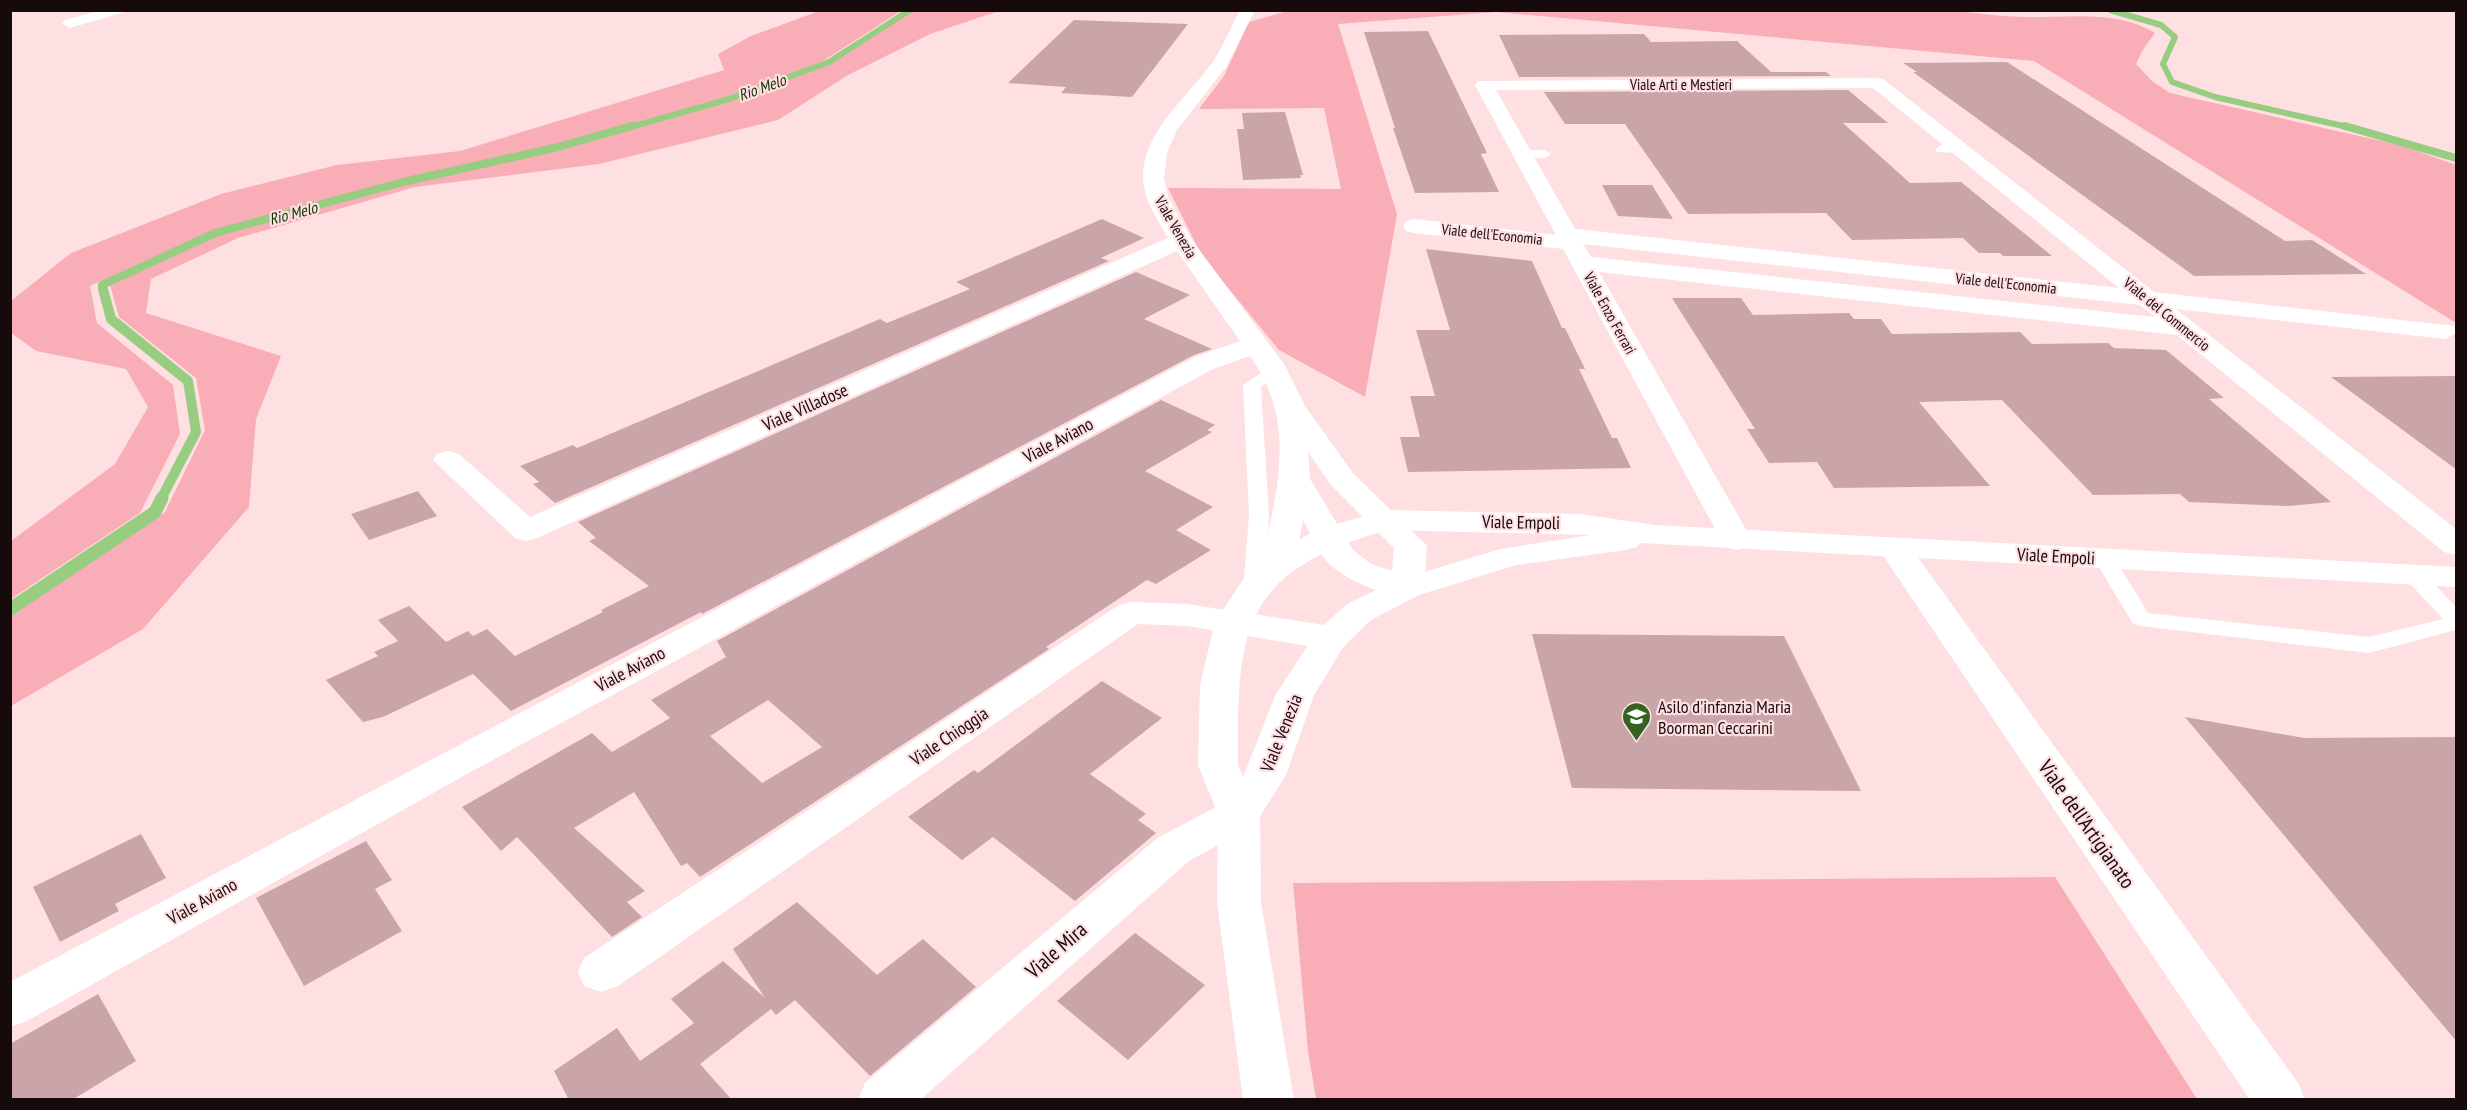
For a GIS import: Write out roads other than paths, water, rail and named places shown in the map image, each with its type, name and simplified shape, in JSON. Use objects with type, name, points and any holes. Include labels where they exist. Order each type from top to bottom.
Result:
[{"type":"street","points":[[70,23],[124,10]]},
{"type":"street","name":"Viale Venezia","points":[[1248,10],[1218,67],[1168,129],[1157,153],[1154,178],[1157,197],[1181,241],[1265,358],[1291,407],[1342,479],[1411,546],[1407,588]]},
{"type":"street","name":"Viale Arti e Mestieri","points":[[1483,82],[1874,80]]},
{"type":"street","name":"Viale del Commercio","points":[[1874,80],[1950,149],[2148,299],[2457,545]]},
{"type":"street","name":"Viale Enzo Ferrari","points":[[1483,82],[1533,154],[1573,247],[1736,540]]},
{"type":"street","name":"Viale dell'Economia","points":[[1414,226],[2185,328]]},
{"type":"street","name":"Viale Villadose","points":[[448,459],[526,531],[1181,241]]},
{"type":"street","name":"Viale dell'Economia","points":[[1573,247],[2148,299],[2445,331]]},
{"type":"street","name":"Viale Aviano","points":[[10,1006],[442,769],[1204,363],[1265,358]]},
{"type":"street","name":"Viale Venezia","points":[[1278,564],[1295,479],[1291,407]]},
{"type":"street","name":"Viale Venezia","points":[[1295,479],[1341,556],[1359,571],[1407,588]]},
{"type":"street","points":[[1269,1100],[1239,902],[1239,814],[1218,765],[1219,685],[1233,622],[1254,589],[1278,564],[1330,536],[1386,520]]},
{"type":"street","name":"Viale Empoli","points":[[1386,520],[1580,524],[1654,535],[1736,540],[2457,577]]},
{"type":"street","name":"Viale Empoli","points":[[1407,588],[1512,556],[1654,535]]},
{"type":"street","name":"Viale dell'Artigianato","points":[[1894,548],[2280,1100]]},
{"type":"street","name":"Viale Venezia","points":[[1239,814],[1266,775],[1295,694],[1331,638],[1359,612],[1407,588]]},
{"type":"street","name":"Viale Chioggia","points":[[601,972],[1131,613],[1187,615],[1331,638]]},
{"type":"street","name":"Viale Mira","points":[[883,1100],[1174,849],[1239,814]]},
{"type":"lane","points":[[1254,589],[1259,516],[1252,385],[1265,358]]},
{"type":"lane","points":[[2105,559],[2141,619],[2369,645],[2457,622],[2413,575]]},
{"type":"waterway","name":"Rio Melo","points":[[627,128],[726,100],[829,62],[910,10]]},
{"type":"waterway","points":[[2110,10],[2161,25],[2175,37],[2163,64],[2172,82],[2215,97],[2352,128]]},
{"type":"waterway","name":"Rio Melo","points":[[103,291],[102,285],[215,233],[403,182],[558,147],[632,126]]},
{"type":"waterway","points":[[2345,126],[2352,128]]},
{"type":"waterway","points":[[2352,128],[2456,158]]},
{"type":"waterway","name":"Rio Melo","points":[[103,289],[111,319],[188,381],[196,432],[161,499]]},
{"type":"waterway","name":"Rio Melo","points":[[10,609],[155,512],[162,498]]},
{"type":"place","name":"Asilo d'infanzia Maria Boorman Ceccarini","points":[[1637,742]]}]
